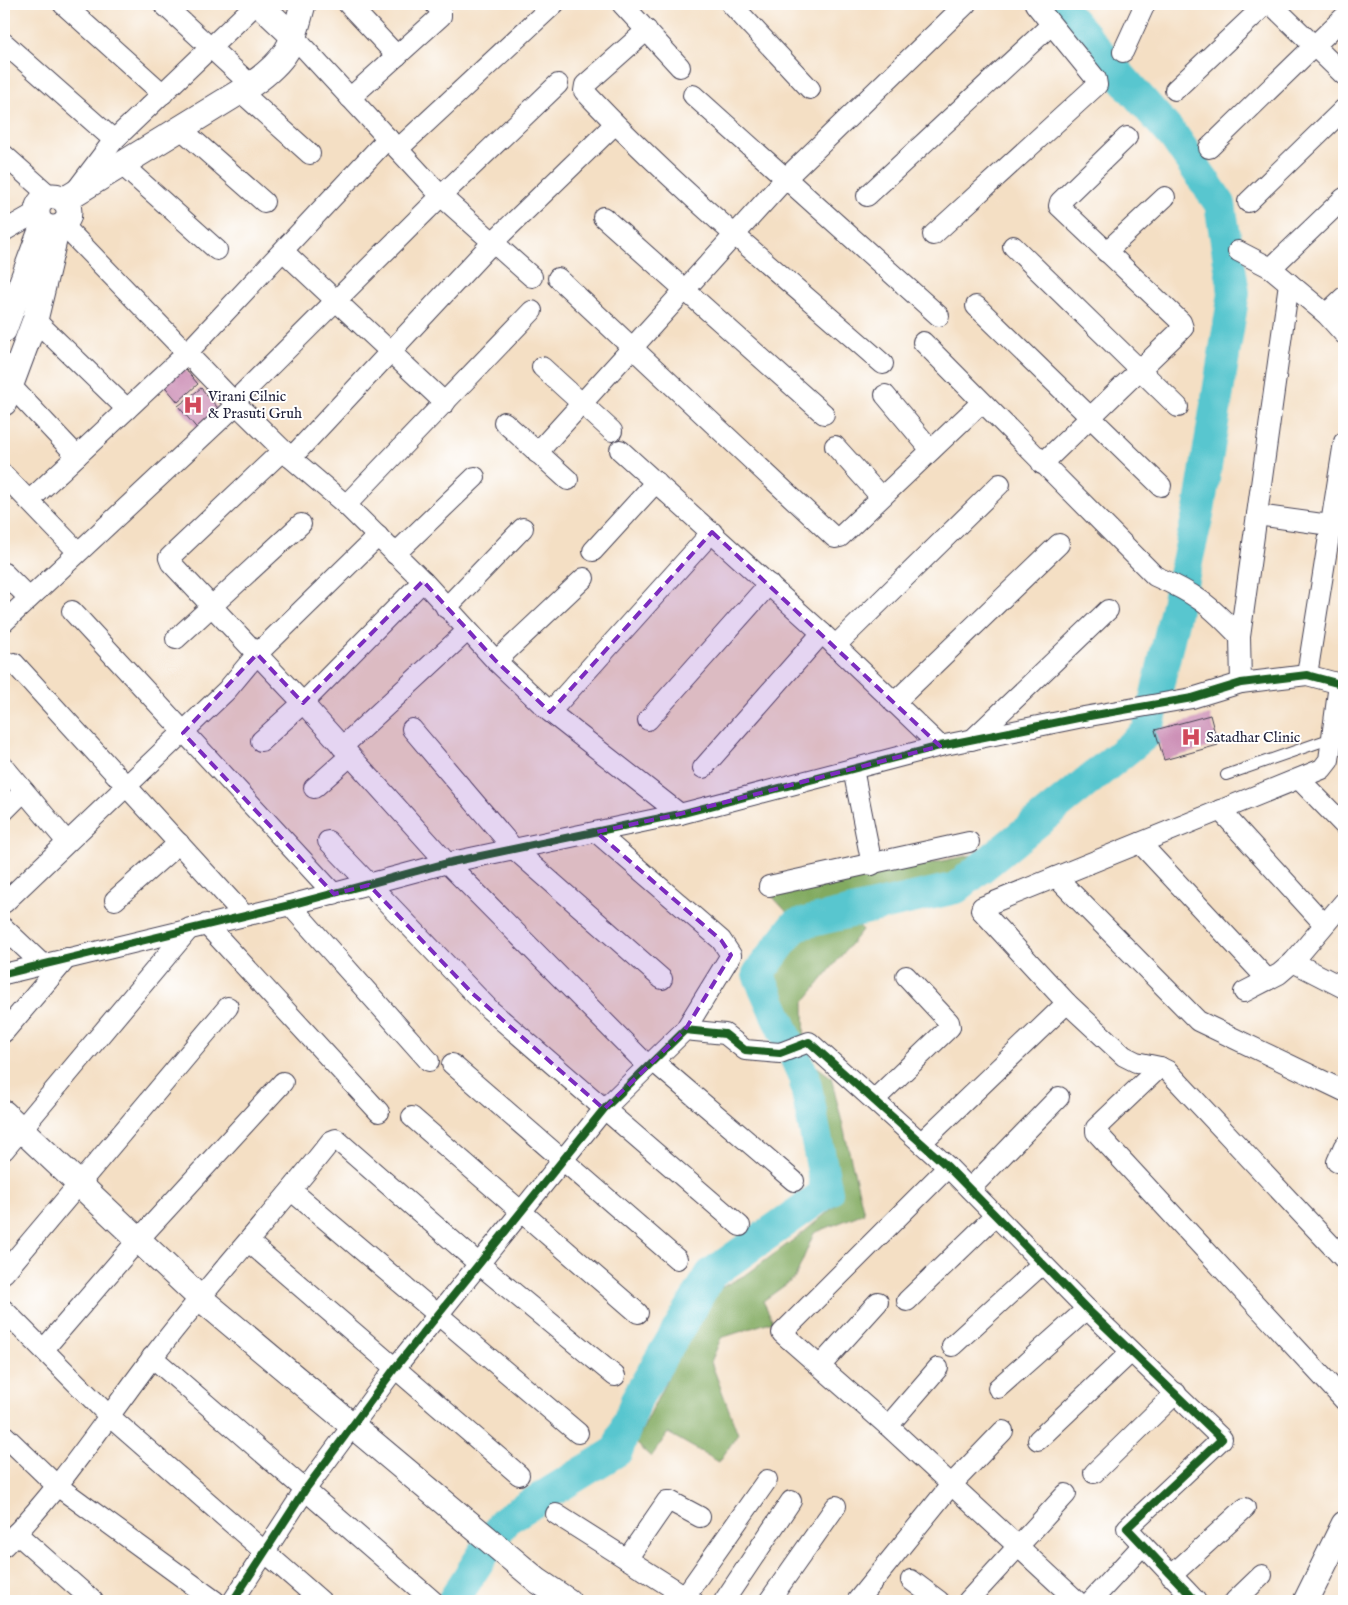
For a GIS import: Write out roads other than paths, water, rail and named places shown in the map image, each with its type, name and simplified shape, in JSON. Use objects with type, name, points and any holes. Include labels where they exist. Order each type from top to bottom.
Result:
[{"type":"street","points":[[63,4],[163,94]]},
{"type":"street","points":[[163,4],[211,48],[246,88],[310,154]]},
{"type":"street","points":[[5,323],[56,211],[114,140],[258,4],[294,37],[441,196],[532,277]]},
{"type":"street","points":[[4,231],[56,211],[121,164],[273,70],[287,54],[303,4]]},
{"type":"street","points":[[348,4],[397,56]]},
{"type":"street","points":[[350,98],[441,16],[441,11],[435,4]]},
{"type":"street","points":[[29,501],[187,353],[283,251],[393,144],[554,4]]},
{"type":"street","points":[[622,4],[680,67]]},
{"type":"street","points":[[732,4],[810,89]]},
{"type":"street","points":[[537,453],[684,288],[786,178],[966,4]]},
{"type":"street","points":[[934,235],[1096,87],[1096,79],[1035,4]]},
{"type":"street","points":[[1123,52],[1145,4]]},
{"type":"street","points":[[1175,90],[1266,4]]},
{"type":"street","points":[[1271,4],[1344,75]]},
{"type":"street","points":[[1209,148],[1344,16]]},
{"type":"street","points":[[867,196],[1051,25]]},
{"type":"street","points":[[647,30],[583,87],[584,91],[615,124],[734,233],[883,364]]},
{"type":"street","points":[[4,43],[114,140]]},
{"type":"street","points":[[4,622],[235,404],[335,300],[558,84]]},
{"type":"street","points":[[694,95],[938,316]]},
{"type":"street","points":[[1248,202],[1344,109]]},
{"type":"street","points":[[615,124],[492,243],[390,351],[287,454],[169,558],[171,564],[257,654],[447,863],[651,1063],[794,1181]]},
{"type":"street","points":[[180,128],[264,202]]},
{"type":"street","points":[[1042,464],[1182,330],[1182,324],[1060,208],[1059,204],[1126,137]]},
{"type":"street","points":[[4,155],[235,404],[378,536],[496,661],[550,712],[680,814]]},
{"type":"street","points":[[121,164],[217,250]]},
{"type":"street","points":[[1106,252],[1165,197]]},
{"type":"street","points":[[1271,268],[1344,198]]},
{"type":"street","points":[[56,211],[35,320],[8,394],[77,456]]},
{"type":"street","points":[[603,217],[824,414]]},
{"type":"street","points":[[1013,246],[1178,407]]},
{"type":"street","points":[[283,251],[445,403]]},
{"type":"street","points":[[1238,251],[1271,268],[1326,314],[1344,334]]},
{"type":"street","points":[[558,278],[833,537],[840,537],[981,403]]},
{"type":"street","points":[[1241,683],[1240,637],[1289,283]]},
{"type":"street","points":[[1326,314],[1344,297]]},
{"type":"street","points":[[976,306],[1161,486]]},
{"type":"street","points":[[346,505],[532,312]]},
{"type":"street","points":[[35,320],[127,409]]},
{"type":"street","points":[[923,342],[981,403],[1155,576],[1190,592],[1214,609],[1240,637]]},
{"type":"street","points":[[542,367],[612,431]]},
{"type":"street","points":[[885,396],[931,450]]},
{"type":"street","points":[[504,422],[568,480]]},
{"type":"street","points":[[1307,675],[1338,526],[1344,442]]},
{"type":"street","points":[[835,446],[881,497]]},
{"type":"street","points":[[620,450],[769,584],[940,746]]},
{"type":"street","points":[[4,474],[78,552]]},
{"type":"street","points":[[395,554],[475,478]]},
{"type":"street","points":[[593,551],[656,482]]},
{"type":"street","points":[[702,768],[829,640],[1000,484]]},
{"type":"street","points":[[1257,515],[1338,526]]},
{"type":"street","points":[[176,639],[213,607],[301,524]]},
{"type":"street","points":[[446,608],[523,528]]},
{"type":"street","points":[[550,712],[712,532]]},
{"type":"street","points":[[4,903],[228,690],[257,654],[378,536]]},
{"type":"street","points":[[894,703],[1059,544]]},
{"type":"street","points":[[4,573],[29,598]]},
{"type":"street","points":[[496,661],[584,578]]},
{"type":"street","points":[[261,740],[303,704],[423,582]]},
{"type":"street","points":[[648,720],[769,584]]},
{"type":"street","points":[[972,740],[1108,610]]},
{"type":"street","points":[[72,611],[334,894]]},
{"type":"street","points":[[314,788],[346,751],[467,631]]},
{"type":"street","points":[[14,663],[244,915]]},
{"type":"street","points":[[4,974],[334,894],[447,863],[680,814],[940,746],[1078,718],[1192,698],[1241,683],[1307,675],[1342,684],[1329,760],[1325,766],[982,907],[981,910],[1067,1003],[1124,1056],[1136,1062],[1160,1067],[1168,1071],[1344,1259]]},
{"type":"street","points":[[412,728],[514,849],[662,979]]},
{"type":"street","points":[[4,767],[67,842]]},
{"type":"street","points":[[853,769],[872,865]]},
{"type":"street","points":[[1299,778],[1344,825]]},
{"type":"street","points":[[4,812],[24,791]]},
{"type":"street","points":[[1220,810],[1324,924]]},
{"type":"street","points":[[233,1601],[305,1490],[395,1368],[604,1110],[685,1030],[731,955],[721,940],[596,832]]},
{"type":"street","points":[[328,841],[473,994],[604,1110],[740,1226]]},
{"type":"street","points":[[769,886],[872,865],[969,842]]},
{"type":"street","points":[[115,900],[179,843]]},
{"type":"street","points":[[1140,843],[1268,980]]},
{"type":"street","points":[[1056,877],[1198,1021],[1344,1091]]},
{"type":"street","points":[[1244,992],[1268,980],[1293,962],[1344,902]]},
{"type":"street","points":[[290,905],[429,1061]]},
{"type":"street","points":[[198,926],[378,1112]]},
{"type":"street","points":[[4,1150],[13,1122],[198,926]]},
{"type":"street","points":[[4,928],[42,964]]},
{"type":"street","points":[[4,1032],[67,958]]},
{"type":"street","points":[[1293,962],[1344,988]]},
{"type":"street","points":[[874,1100],[950,1027],[949,1022],[906,976]]},
{"type":"street","points":[[922,1142],[1067,1003]]},
{"type":"street","points":[[4,1273],[228,1007]]},
{"type":"street","points":[[685,1030],[725,1034],[745,1050],[780,1053],[809,1042],[922,1142],[996,1215],[1087,1310],[1222,1439],[1127,1528],[1196,1601]]},
{"type":"street","points":[[452,1064],[678,1258]]},
{"type":"street","points":[[1160,1067],[1096,1128],[1096,1132],[1344,1400]]},
{"type":"street","points":[[44,1349],[138,1240],[282,1082]]},
{"type":"street","points":[[970,1189],[1060,1096]]},
{"type":"street","points":[[412,1117],[638,1313]]},
{"type":"street","points":[[13,1122],[200,1298],[538,1581],[568,1601]]},
{"type":"street","points":[[93,1601],[10,1540],[56,1485],[152,1357],[331,1142],[338,1140],[480,1264],[615,1376]]},
{"type":"street","points":[[948,1167],[782,1333],[821,1365],[888,1426],[1076,1601]]},
{"type":"street","points":[[292,1191],[578,1433]]},
{"type":"street","points":[[907,1301],[996,1215]]},
{"type":"street","points":[[249,1242],[519,1475]]},
{"type":"street","points":[[952,1346],[1042,1264]]},
{"type":"street","points":[[821,1365],[878,1302]]},
{"type":"street","points":[[4,1310],[109,1416],[322,1601]]},
{"type":"street","points":[[998,1388],[1087,1310]]},
{"type":"street","points":[[1038,1440],[1131,1352]]},
{"type":"street","points":[[152,1357],[433,1601]]},
{"type":"street","points":[[888,1426],[938,1368]]},
{"type":"street","points":[[1094,1473],[1176,1394]]},
{"type":"street","points":[[857,1601],[951,1485],[1003,1431]]},
{"type":"street","points":[[4,1435],[56,1485],[215,1601]]},
{"type":"street","points":[[556,1514],[689,1599],[767,1480]]},
{"type":"street","points":[[968,1601],[1066,1494]]},
{"type":"street","points":[[627,1559],[667,1501],[700,1518]]},
{"type":"street","points":[[724,1601],[791,1501]]},
{"type":"street","points":[[769,1601],[836,1506]]},
{"type":"street","points":[[1171,1576],[1245,1508]]},
{"type":"street","points":[[1306,1601],[1344,1524]]},
{"type":"street","points":[[1091,1601],[1142,1546]]},
{"type":"street","points":[[1235,1601],[1262,1575]]},
{"type":"street","points":[[911,1580],[939,1601]]},
{"type":"lane","points":[[1226,775],[1332,738]]},
{"type":"waterway","points":[[453,1601],[505,1520],[617,1451],[637,1398],[711,1274],[827,1192],[804,1077],[758,974],[795,925],[956,888],[1147,733],[1199,510],[1234,293],[1220,204],[1175,138],[1057,4]]},
{"type":"place","name":"Virani Cilnic & Prasuti Gruh","points":[[193,405]]},
{"type":"place","name":"Satadhar Clinic","points":[[1191,737]]}]
